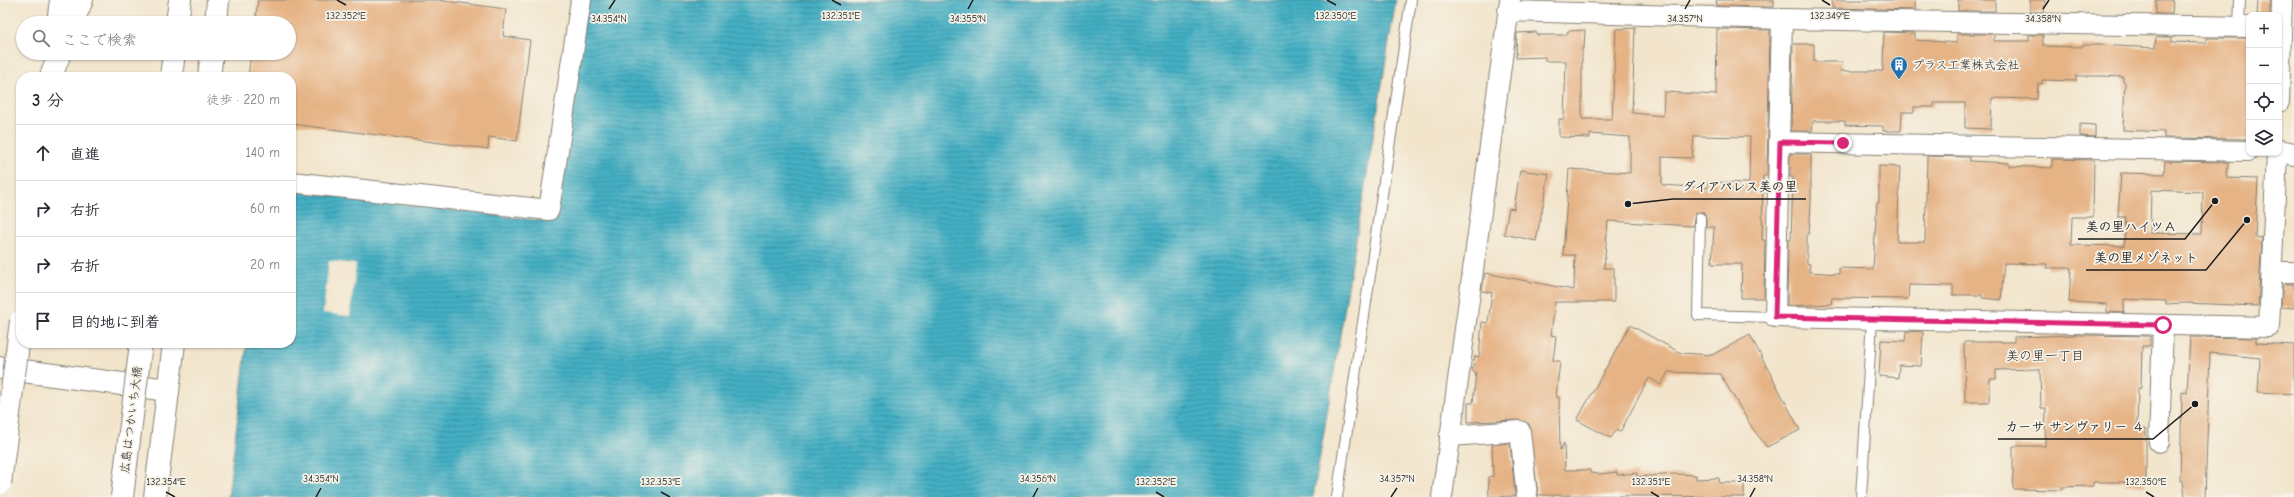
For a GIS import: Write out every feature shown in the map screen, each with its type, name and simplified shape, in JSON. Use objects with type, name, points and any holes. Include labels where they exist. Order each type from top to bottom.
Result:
[{"type":"street","points":[[59,16],[61,0]]},
{"type":"street","points":[[75,16],[82,0]]},
{"type":"street","points":[[178,16],[180,0]]},
{"type":"street","points":[[217,16],[218,0]]},
{"type":"street","points":[[296,183],[549,210],[581,0]]},
{"type":"street","points":[[2281,12],[2282,0]]},
{"type":"street","points":[[1442,497],[1509,6],[1700,8],[1782,19],[2244,26]]},
{"type":"street","points":[[1782,19],[1775,317],[2269,327],[2278,156]]},
{"type":"street","points":[[2279,84],[2280,48]]},
{"type":"street","points":[[52,72],[53,60]]},
{"type":"street","points":[[53,72],[57,60]]},
{"type":"street","points":[[172,72],[173,60]]},
{"type":"street","points":[[210,72],[211,60]]},
{"type":"street","points":[[1780,142],[2246,151]]},
{"type":"street","points":[[2282,152],[2294,154]]},
{"type":"street","points":[[2272,272],[2294,272]]},
{"type":"street","points":[[2159,442],[2163,325]]},
{"type":"street","points":[[0,483],[18,348]]},
{"type":"street","name":"広島はつかいち大橋","points":[[122,497],[140,348]]},
{"type":"street","points":[[155,497],[173,348]]},
{"type":"street","points":[[0,368],[168,390]]},
{"type":"street","points":[[1450,436],[1520,431],[1528,497]]},
{"type":"lane","points":[[1337,497],[1411,0]]},
{"type":"lane","points":[[2240,0],[2244,26]]},
{"type":"lane","points":[[1700,218],[1698,315],[1775,317]]},
{"type":"lane","points":[[1861,497],[1872,320]]},
{"type":"water","points":[[586,0],[1396,0],[1313,497],[228,497],[246,348],[296,348],[296,192],[553,222]]},
{"type":"pier","points":[[329,261],[356,264],[350,316],[323,313]]},
{"type":"building","points":[[258,0],[438,0],[506,9],[503,36],[530,40],[517,141],[489,137],[488,149],[296,125],[296,72],[249,72],[250,60],[296,60],[296,16],[256,16]]},
{"type":"building","points":[[1716,0],[1774,0],[1774,7],[1717,6]]},
{"type":"building","points":[[1832,0],[1915,0],[1915,10],[1832,8]]},
{"type":"building","points":[[1958,0],[1995,0],[1995,11],[1958,11]]},
{"type":"building","points":[[2030,0],[2045,0],[2044,12],[2030,12]]},
{"type":"building","points":[[2156,0],[2173,0],[2172,14],[2156,14]]},
{"type":"building","points":[[2258,0],[2270,0],[2270,12],[2257,12]]},
{"type":"building","points":[[1635,28],[1632,113],[1663,116],[1664,92],[1716,95],[1717,29],[1770,30],[1767,176],[1763,176],[1762,240],[1765,240],[1764,298],[1741,298],[1742,264],[1712,264],[1714,227],[1706,227],[1706,218],[1703,212],[1695,214],[1693,226],[1608,221],[1604,268],[1614,268],[1614,302],[1555,302],[1551,335],[1556,336],[1553,361],[1560,361],[1556,397],[1559,397],[1560,450],[1564,443],[1565,470],[1590,470],[1590,473],[1600,474],[1617,472],[1617,475],[1637,473],[1637,477],[1675,474],[1696,475],[1696,479],[1719,478],[1719,483],[1744,483],[1744,497],[1538,495],[1529,424],[1519,420],[1468,422],[1468,403],[1473,403],[1476,372],[1472,371],[1475,356],[1479,357],[1482,322],[1488,323],[1492,293],[1482,291],[1485,273],[1574,290],[1575,255],[1563,255],[1569,169],[1630,173],[1630,137],[1590,134],[1590,138],[1559,137],[1559,119],[1564,119],[1566,61],[1545,61],[1545,57],[1516,58],[1517,33],[1536,32],[1537,35],[1567,35],[1568,31],[1585,30],[1584,48],[1582,48],[1582,119],[1612,119],[1616,29]],"holes":[[[1694,136],[1750,137],[1749,183],[1708,182],[1708,188],[1662,185],[1662,157],[1692,158]]]},
{"type":"building","points":[[1884,32],[1915,33],[1915,40],[1957,43],[1957,34],[1994,34],[1994,41],[2029,41],[2029,35],[2043,35],[2043,46],[2082,47],[2082,45],[2099,45],[2155,48],[2156,37],[2172,37],[2172,42],[2206,43],[2206,38],[2246,38],[2246,139],[2164,138],[2164,132],[2123,130],[2125,82],[2123,82],[2123,77],[2104,76],[2076,76],[2076,81],[2042,80],[2042,84],[2038,83],[2037,99],[1992,98],[1991,129],[1965,128],[1965,103],[1934,103],[1934,107],[1914,107],[1914,112],[1902,112],[1901,131],[1883,131],[1883,126],[1845,125],[1845,121],[1813,121],[1812,131],[1791,131],[1793,44],[1814,44],[1814,62],[1842,62],[1841,71],[1883,71]]},
{"type":"building","points":[[2080,124],[2095,125],[2095,137],[2080,136]]},
{"type":"building","points":[[1790,154],[1811,154],[1811,203],[1809,233],[1807,233],[1807,264],[1810,264],[1809,272],[1839,274],[1839,268],[1873,269],[1877,202],[1879,203],[1879,166],[1900,167],[1897,242],[1925,242],[1927,156],[1970,157],[1970,161],[2009,163],[2009,166],[2052,168],[2052,159],[2094,160],[2093,217],[2072,217],[2071,245],[2124,246],[2126,217],[2118,217],[2121,173],[2164,174],[2165,161],[2228,162],[2227,178],[2258,179],[2255,237],[2262,238],[2258,306],[2185,303],[2166,304],[2166,301],[2124,299],[2124,313],[2107,312],[2107,304],[2069,302],[2071,268],[2047,268],[2047,264],[2004,263],[2001,300],[1982,298],[1982,295],[1953,295],[1953,286],[1909,285],[1908,299],[1832,298],[1831,304],[1787,306],[1788,240],[1791,240],[1793,177],[1790,177]],"holes":[[[2151,190],[2203,192],[2202,234],[2150,233]]]},
{"type":"building","points":[[1520,170],[1549,174],[1536,241],[1504,234],[1509,208],[1514,209]]},
{"type":"building","points":[[2283,284],[2294,284],[2294,308],[2281,307]]},
{"type":"building","points":[[1630,325],[1681,353],[1712,355],[1750,335],[1800,430],[1767,447],[1753,429],[1720,374],[1668,372],[1661,385],[1649,378],[1620,432],[1616,430],[1611,438],[1577,420]]},
{"type":"building","points":[[1906,331],[1923,332],[1921,366],[1899,365],[1898,378],[1879,376],[1881,340],[1905,341]]},
{"type":"building","points":[[2074,335],[2150,336],[2150,346],[2142,346],[2141,388],[2138,388],[2137,426],[2140,426],[2140,429],[2146,429],[2146,485],[2125,485],[2125,482],[2093,482],[2093,486],[2062,487],[2062,490],[2013,489],[2013,446],[2045,446],[2046,408],[2041,408],[2040,369],[1996,370],[1996,379],[1990,379],[1989,402],[1965,402],[1964,342],[2014,342],[2014,337]]},
{"type":"building","points":[[2190,337],[2256,338],[2256,343],[2294,345],[2294,394],[2258,392],[2260,358],[2210,353],[2205,497],[2185,497],[2183,481],[2180,481],[2182,392],[2187,393]]},
{"type":"building","points":[[1510,443],[1515,496],[1489,497],[1488,477],[1493,476],[1492,445]]},
{"type":"place","name":"プラス工業株式会社","points":[[1899,80]]},
{"type":"place","name":"美の里ハイツＡ","points":[[2215,201]]},
{"type":"place","name":"ダイアパレス美の里","points":[[1628,204]]},
{"type":"place","name":"美の里メゾネット","points":[[2247,220]]},
{"type":"place","name":"カーサ サンヴァリー ４","points":[[2195,404]]},
{"type":"district","name":"美の里一丁目","points":[[2045,355]]},
{"type":"route","points":[[1843,143],[1780,142],[1775,317],[2163,325]]}]
